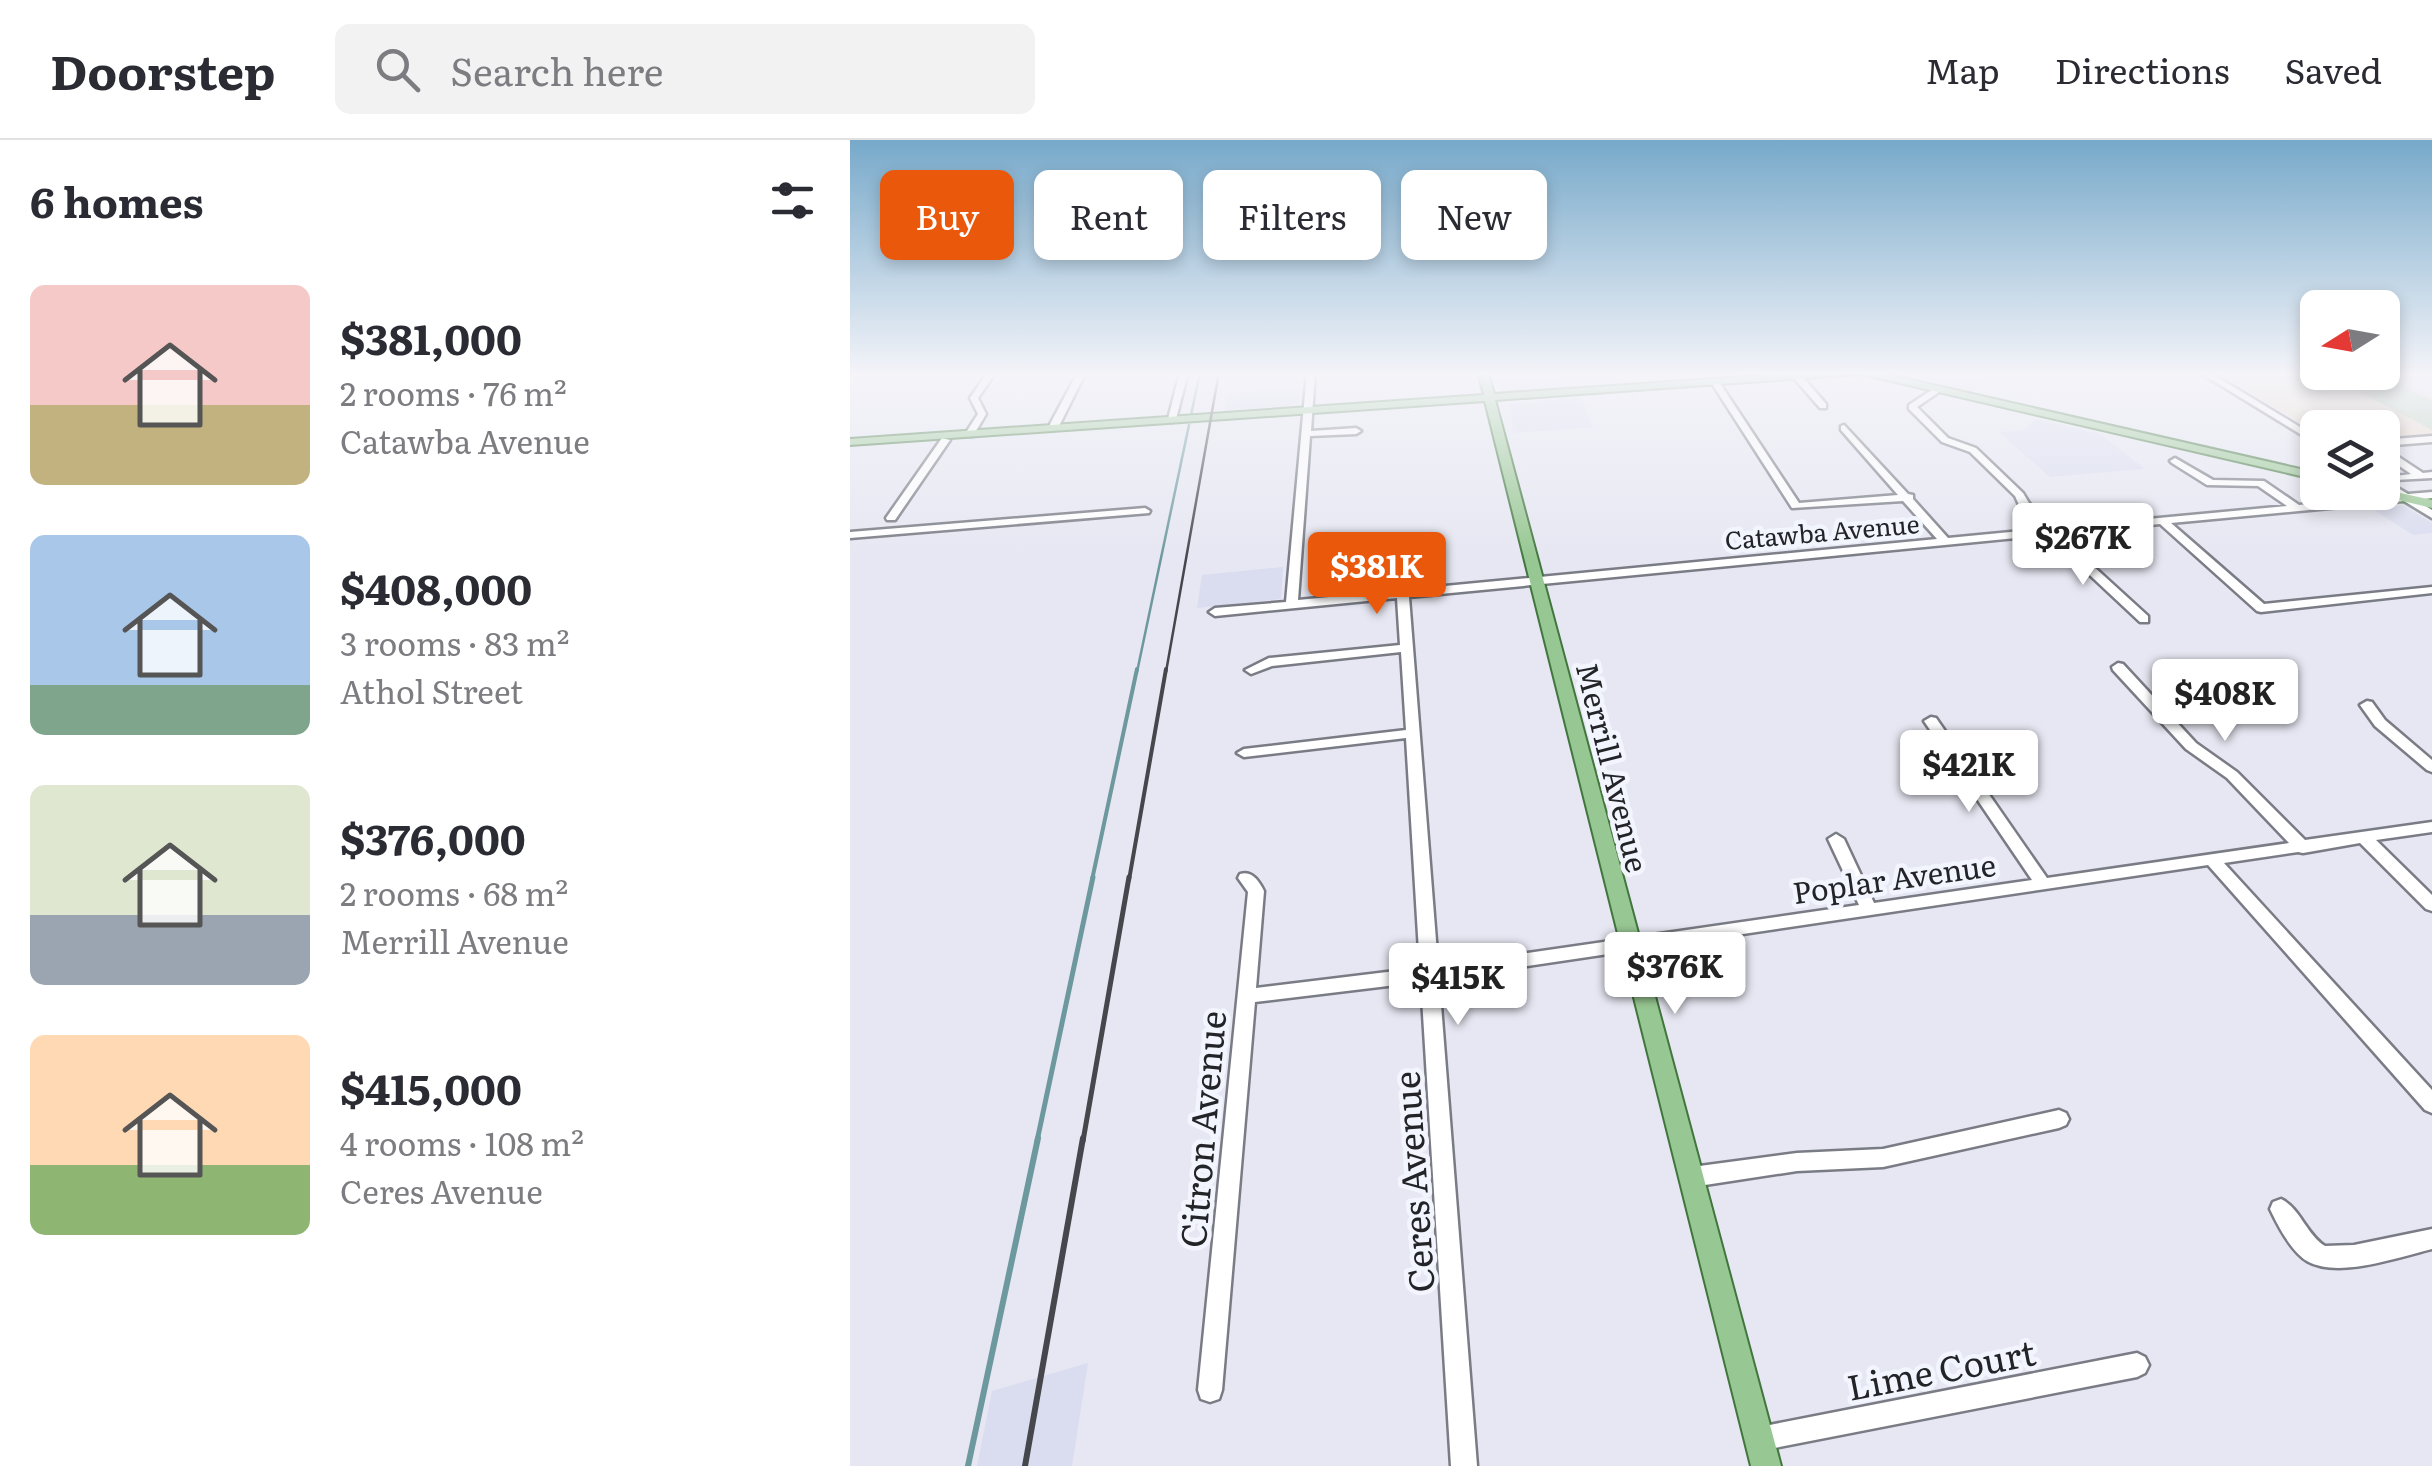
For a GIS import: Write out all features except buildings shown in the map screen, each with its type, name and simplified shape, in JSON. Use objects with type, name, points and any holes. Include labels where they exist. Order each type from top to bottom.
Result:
[{"type":"main road","points":[[850,444],[970,434]]},
{"type":"main road","points":[[850,444],[1020,434]]},
{"type":"main road","name":"Merrill Avenue","points":[[1498,434],[1766,1466]]},
{"type":"main road","points":[[2126,434],[2300,474]]},
{"type":"main road","points":[[2400,497],[2432,504]]},
{"type":"street","points":[[1292,604],[1306,434]]},
{"type":"street","points":[[1749,434],[1796,506],[1909,497]]},
{"type":"street","points":[[1849,434],[1945,542]]},
{"type":"street","points":[[1939,434],[1973,450],[2019,495],[2020,504],[2047,532],[2087,562],[2144,619]]},
{"type":"street","points":[[2400,448],[2432,438]]},
{"type":"street","points":[[891,518],[945,440]]},
{"type":"street","points":[[2400,460],[2426,475]]},
{"type":"street","points":[[2175,461],[2211,483],[2260,483],[2297,508]]},
{"type":"street","points":[[2400,478],[2426,475]]},
{"type":"street","points":[[2400,495],[2432,515]]},
{"type":"street","name":"Catawba Avenue","points":[[2400,498],[2432,495]]},
{"type":"street","name":"Catawba Avenue","points":[[1216,612],[2300,507]]},
{"type":"street","points":[[850,534],[1145,511]]},
{"type":"street","points":[[2162,521],[2261,608],[2432,590]]},
{"type":"street","name":"Ceres Avenue","points":[[1403,594],[1464,1466]]},
{"type":"street","points":[[1251,670],[1270,662],[1406,648]]},
{"type":"street","points":[[2118,667],[2191,746],[2232,775],[2303,848]]},
{"type":"street","points":[[2367,704],[2380,724],[2432,768]]},
{"type":"street","points":[[1930,720],[2044,884]]},
{"type":"street","points":[[1244,753],[1412,733]]},
{"type":"street","name":"Poplar Avenue","points":[[1245,996],[1430,974],[2432,828]]},
{"type":"street","points":[[2364,838],[2432,905]]},
{"type":"street","points":[[1836,839],[1868,908]]},
{"type":"street","points":[[2213,861],[2286,948],[2337,994],[2432,1104]]},
{"type":"street","name":"Citron Avenue","points":[[1210,1390],[1256,891],[1246,878]]},
{"type":"street","points":[[1692,1177],[1798,1162],[1883,1158],[2059,1119]]},
{"type":"street","points":[[2282,1209],[2303,1243],[2320,1256],[2341,1256],[2432,1239]]},
{"type":"street","name":"Lime Court","points":[[1759,1439],[2137,1365]]},
{"type":"shaded area","points":[[2001,434],[2100,434],[2145,469],[2050,477]]},
{"type":"shaded area","points":[[2400,434],[2432,434],[2432,437],[2400,440]]},
{"type":"shaded area","points":[[2400,506],[2432,523],[2432,533],[2413,535],[2374,510],[2400,510]]},
{"type":"shaded area","points":[[1283,567],[1281,599],[1197,608],[1202,575]]},
{"type":"shaded area","points":[[1088,1363],[1072,1466],[977,1466],[992,1391]]},
{"type":"waterway","points":[[1137,672],[1187,434]]},
{"type":"waterway","points":[[1092,880],[1137,669]]},
{"type":"waterway","points":[[1037,1141],[1093,877]]},
{"type":"waterway","points":[[968,1466],[1038,1138]]},
{"type":"railway","points":[[1166,672],[1208,434]]},
{"type":"railway","points":[[1129,880],[1166,669]]},
{"type":"railway","points":[[1083,1141],[1129,877]]},
{"type":"railway","points":[[1025,1466],[1083,1138]]}]
